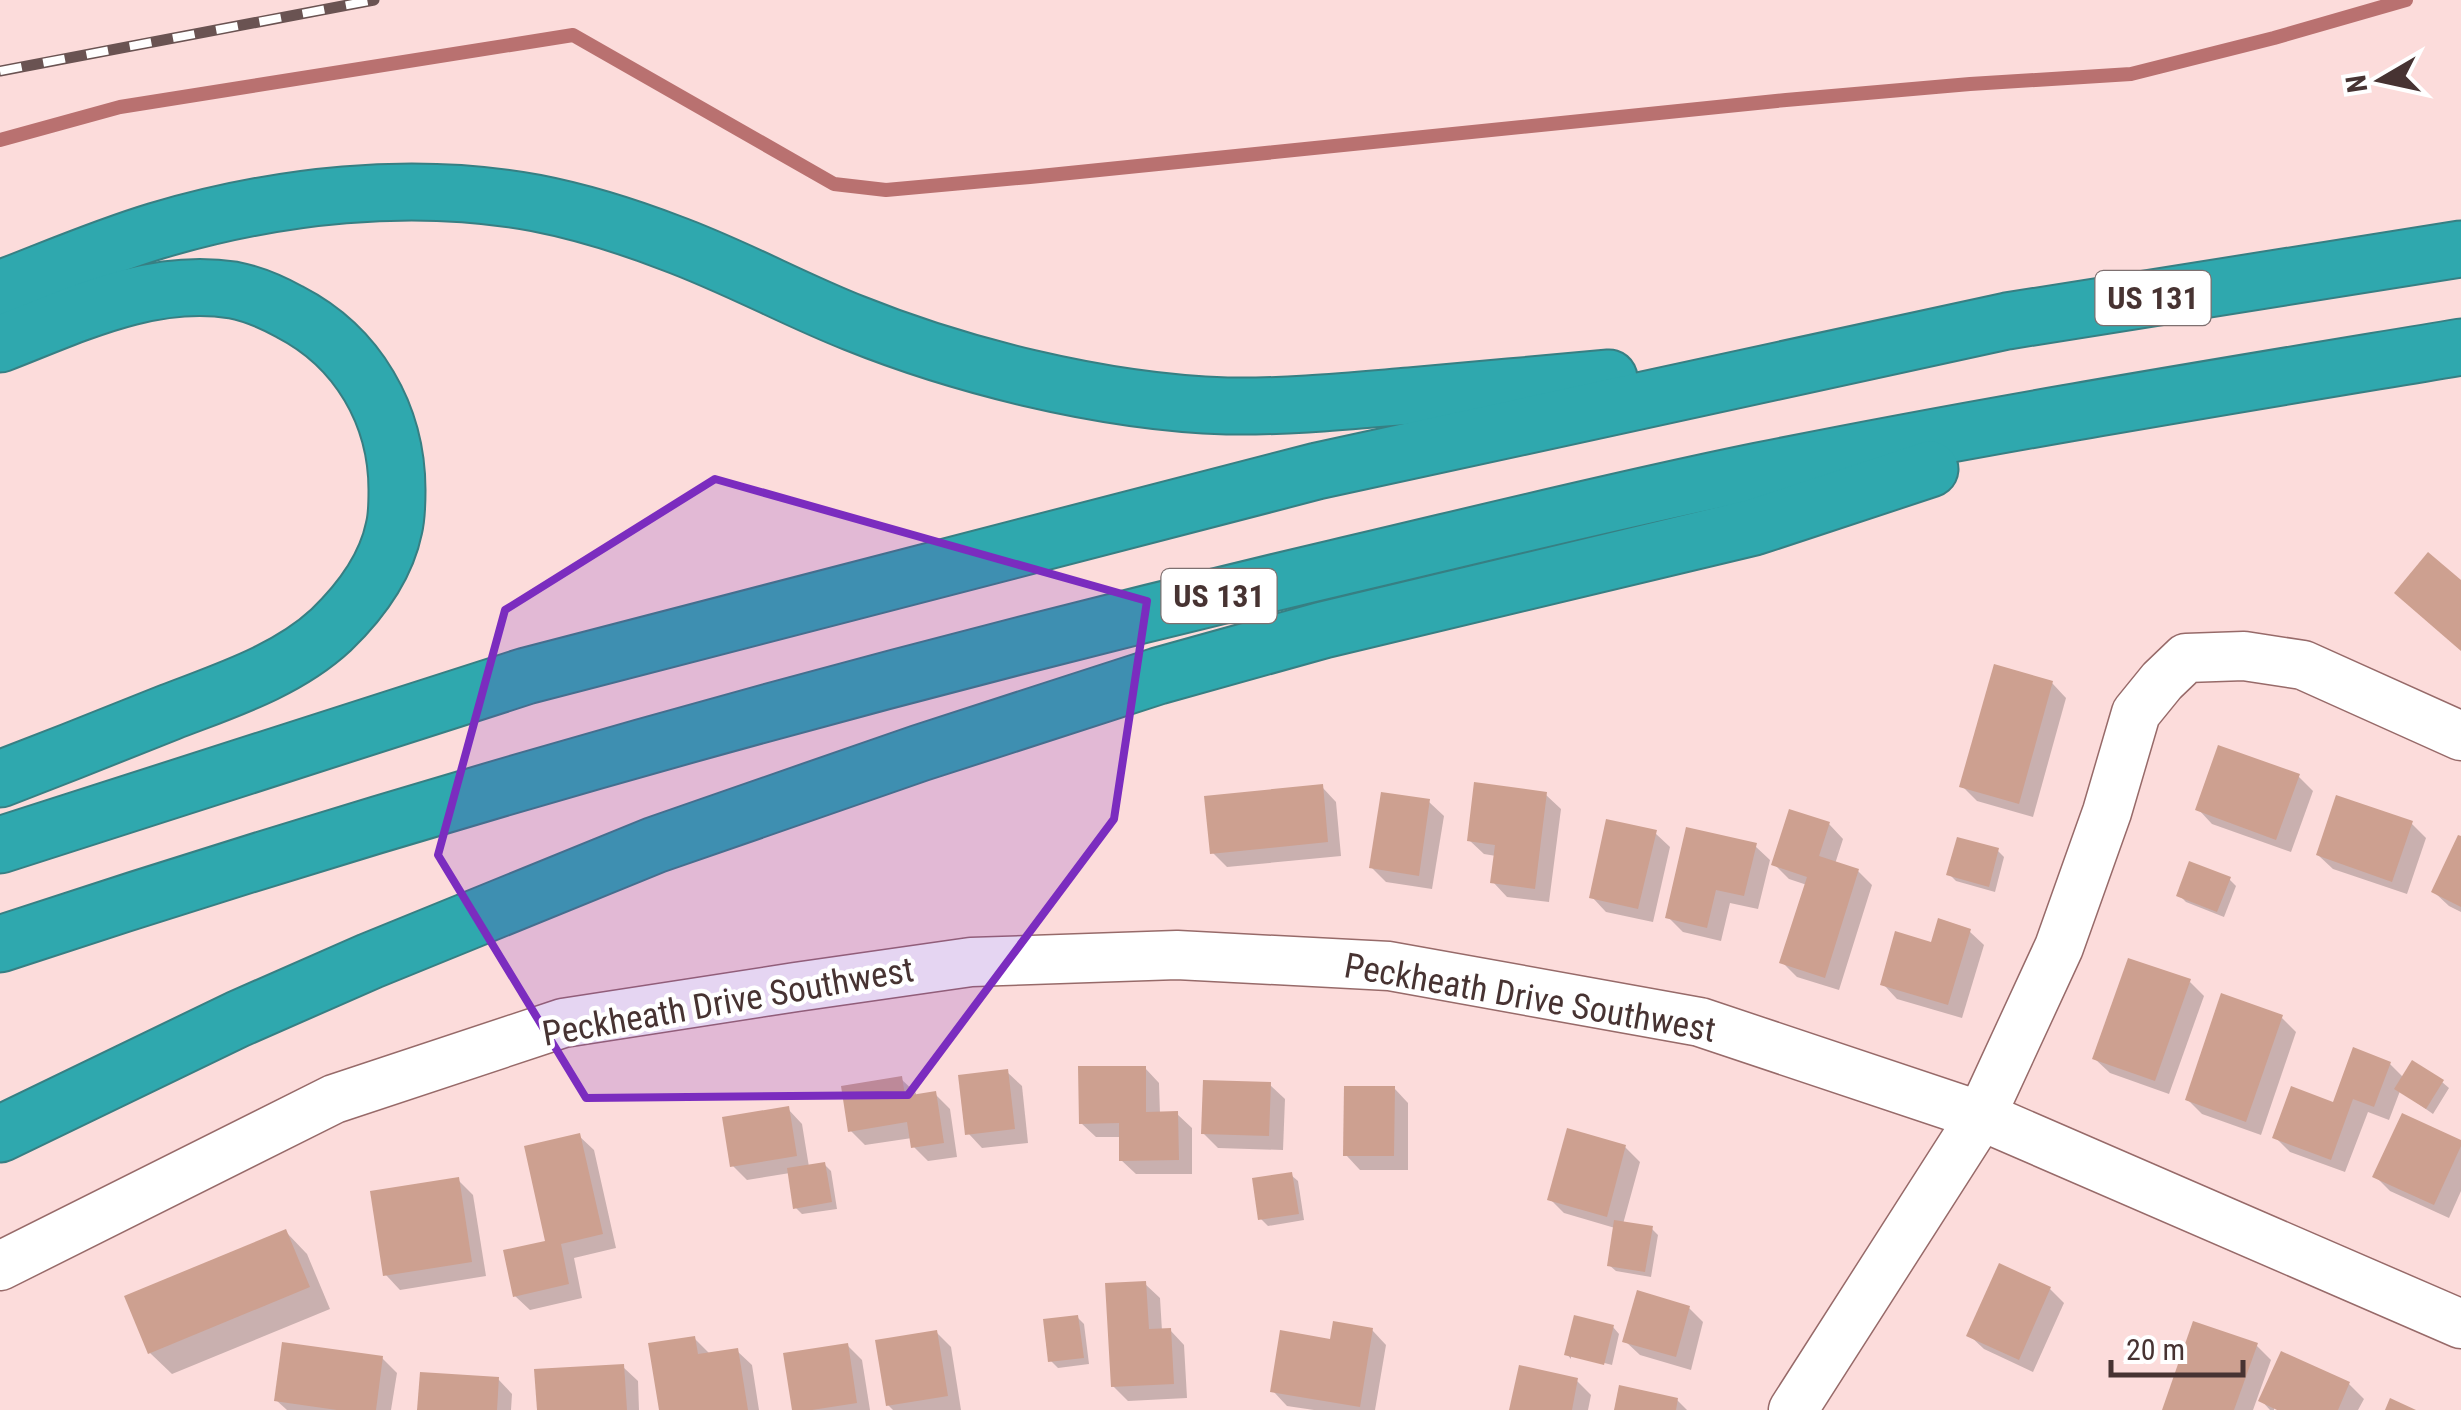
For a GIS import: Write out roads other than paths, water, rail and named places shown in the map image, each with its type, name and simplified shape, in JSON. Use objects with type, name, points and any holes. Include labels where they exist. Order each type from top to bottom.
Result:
[{"type":"highway","points":[[0,288],[154,231],[207,218],[325,197],[426,192],[534,202],[581,213],[676,244],[852,322],[962,361],[1031,379],[1158,400],[1223,406],[1296,406],[1846,358]]},
{"type":"highway","name":"US 131","points":[[0,845],[546,671],[1317,471],[2008,322],[2461,249]]},
{"type":"highway","points":[[0,344],[111,302],[173,288],[237,291],[268,300],[304,319],[352,361],[381,408],[397,463],[394,528],[382,560],[360,598],[328,633],[257,677],[0,779]]},
{"type":"highway","name":"US 131","points":[[0,944],[374,825],[999,650],[1759,471],[2135,401],[2461,347]]},
{"type":"highway","points":[[0,1134],[238,1019],[370,961],[655,845],[902,759],[1158,676],[1323,630],[1754,526],[2135,401]]},
{"type":"street","points":[[1793,1410],[1981,1116],[2058,946],[2107,812],[2136,713],[2162,681],[2186,658],[2244,656],[2303,665],[2461,736]]},
{"type":"street","name":"Peckheath Drive Southwest","points":[[0,1266],[334,1099],[563,1024],[971,962],[1177,955],[1390,966],[1700,1022],[1981,1116],[2461,1324]]},
{"type":"waterway","points":[[0,140],[120,107],[573,35],[834,184],[886,190],[1786,100],[2131,74],[2406,0]]},
{"type":"railway","points":[[0,71],[374,0]]}]
